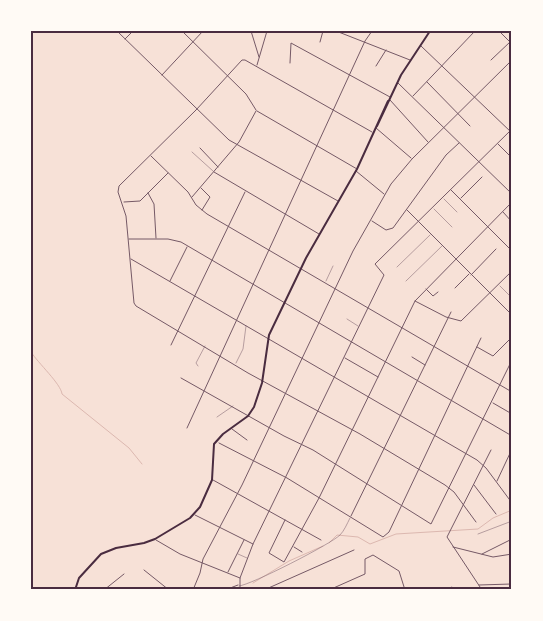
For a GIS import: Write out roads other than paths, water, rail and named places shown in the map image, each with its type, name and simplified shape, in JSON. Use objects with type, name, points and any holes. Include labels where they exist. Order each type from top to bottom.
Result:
[{"type":"main road","points":[[75,590],[79,578],[101,554],[116,548],[144,544],[155,539],[194,515],[204,501],[212,480],[214,444],[248,416],[256,403],[262,380],[267,339],[318,234],[356,170],[397,82],[430,31]]},
{"type":"street","points":[[117,31],[196,110],[229,140],[338,201]]},
{"type":"street","points":[[125,39],[133,31]]},
{"type":"street","points":[[182,31],[251,100],[257,111],[316,144],[356,170],[385,195]]},
{"type":"street","points":[[162,76],[203,31]]},
{"type":"street","points":[[252,31],[260,58]]},
{"type":"street","points":[[257,66],[267,31]]},
{"type":"street","points":[[320,42],[322,31]]},
{"type":"street","points":[[336,31],[410,60]]},
{"type":"street","points":[[187,428],[316,144],[365,41],[372,31]]},
{"type":"street","points":[[412,96],[475,31]]},
{"type":"street","points":[[491,60],[511,43],[499,31]]},
{"type":"street","points":[[290,63],[291,43],[389,99],[428,143]]},
{"type":"street","points":[[420,46],[512,133]]},
{"type":"street","points":[[376,66],[386,50]]},
{"type":"street","points":[[374,132],[244,59],[196,110],[119,186],[118,192],[123,202],[128,239],[134,302],[138,307],[235,365],[385,449],[450,488],[476,522]]},
{"type":"street","points":[[194,590],[202,562],[254,461],[284,392],[335,288],[385,195],[395,179],[412,159],[512,60]]},
{"type":"street","points":[[426,81],[470,126]]},
{"type":"street","points":[[397,82],[512,194]]},
{"type":"street","points":[[192,197],[237,144],[257,111]]},
{"type":"street","points":[[376,127],[412,159]]},
{"type":"street","points":[[240,590],[240,578],[253,544],[360,327],[384,273],[375,264],[511,130]]},
{"type":"street","points":[[370,220],[389,231],[398,224],[446,155],[460,142]]},
{"type":"street","points":[[497,144],[512,158]]},
{"type":"street","points":[[200,148],[218,167]]},
{"type":"street","points":[[150,155],[192,197],[202,210],[512,392]]},
{"type":"street","points":[[123,202],[140,201],[168,172]]},
{"type":"street","points":[[214,172],[318,234]]},
{"type":"street","points":[[460,199],[482,177]]},
{"type":"street","points":[[201,188],[210,197],[202,210]]},
{"type":"street","points":[[451,190],[512,251]]},
{"type":"street","points":[[148,192],[154,204],[156,239]]},
{"type":"street","points":[[171,344],[245,192]]},
{"type":"street","points":[[285,520],[269,554],[286,561],[319,498],[415,300],[512,202]]},
{"type":"street","points":[[407,210],[512,316]]},
{"type":"street","points":[[502,212],[512,222]]},
{"type":"street","points":[[128,239],[174,240],[187,246],[512,436]]},
{"type":"street","points":[[170,281],[187,246]]},
{"type":"street","points":[[455,288],[496,250]]},
{"type":"street","points":[[130,259],[467,454],[484,465],[512,502]]},
{"type":"street","points":[[415,300],[449,318],[461,321],[512,271]]},
{"type":"street","points":[[425,288],[433,296],[438,292]]},
{"type":"street","points":[[351,517],[451,312]]},
{"type":"street","points":[[476,347],[493,356],[512,337]]},
{"type":"street","points":[[219,443],[287,478],[381,537],[389,532],[480,338]]},
{"type":"street","points":[[412,357],[426,365]]},
{"type":"street","points":[[344,358],[378,377]]},
{"type":"street","points":[[181,378],[336,463],[400,506],[429,523],[433,523],[512,360]]},
{"type":"street","points":[[492,402],[512,414]]},
{"type":"street","points":[[231,429],[248,440]]},
{"type":"street","points":[[482,590],[452,547],[448,536],[491,450]]},
{"type":"street","points":[[496,482],[512,450]]},
{"type":"street","points":[[212,480],[321,540]]},
{"type":"street","points":[[474,484],[496,514]]},
{"type":"street","points":[[194,515],[253,544]]},
{"type":"street","points":[[155,539],[180,554],[240,578]]},
{"type":"street","points":[[481,554],[512,539]]},
{"type":"street","points":[[228,572],[244,540]]},
{"type":"street","points":[[293,547],[302,552]]},
{"type":"street","points":[[452,547],[500,557],[512,554]]},
{"type":"street","points":[[264,590],[354,550]]},
{"type":"street","points":[[329,590],[362,576],[366,572],[365,559],[371,555],[376,556],[399,571],[405,590]]},
{"type":"street","points":[[144,570],[169,590]]},
{"type":"street","points":[[104,590],[124,574]]},
{"type":"street","points":[[479,585],[512,584]]},
{"type":"street","points":[[225,590],[239,585]]},
{"type":"street","points":[[273,586],[274,590]]},
{"type":"street","points":[[132,590],[139,588]]},
{"type":"lane","points":[[192,152],[214,172]]},
{"type":"lane","points":[[443,197],[457,212]]},
{"type":"lane","points":[[432,208],[452,228]]},
{"type":"lane","points":[[396,267],[431,234]]},
{"type":"lane","points":[[406,281],[442,246]]},
{"type":"lane","points":[[325,282],[333,266]]},
{"type":"lane","points":[[498,284],[512,298]]},
{"type":"lane","points":[[347,320],[360,327]]},
{"type":"lane","points":[[235,365],[243,349],[246,326]]},
{"type":"lane","points":[[198,366],[196,364],[205,346]]},
{"type":"lane","points":[[217,417],[233,406]]},
{"type":"lane","points":[[239,585],[265,578],[286,561],[329,543],[340,535],[351,517]]},
{"type":"lane","points":[[478,534],[512,521]]},
{"type":"lane","points":[[238,554],[248,558]]},
{"type":"waterway","points":[[31,352],[58,385],[62,394],[129,448],[142,464]]},
{"type":"waterway","points":[[329,543],[337,535],[358,537],[370,544],[396,534],[478,529],[493,518],[512,510]]},
{"type":"waterway","points":[[253,583],[289,561],[323,546]]}]
